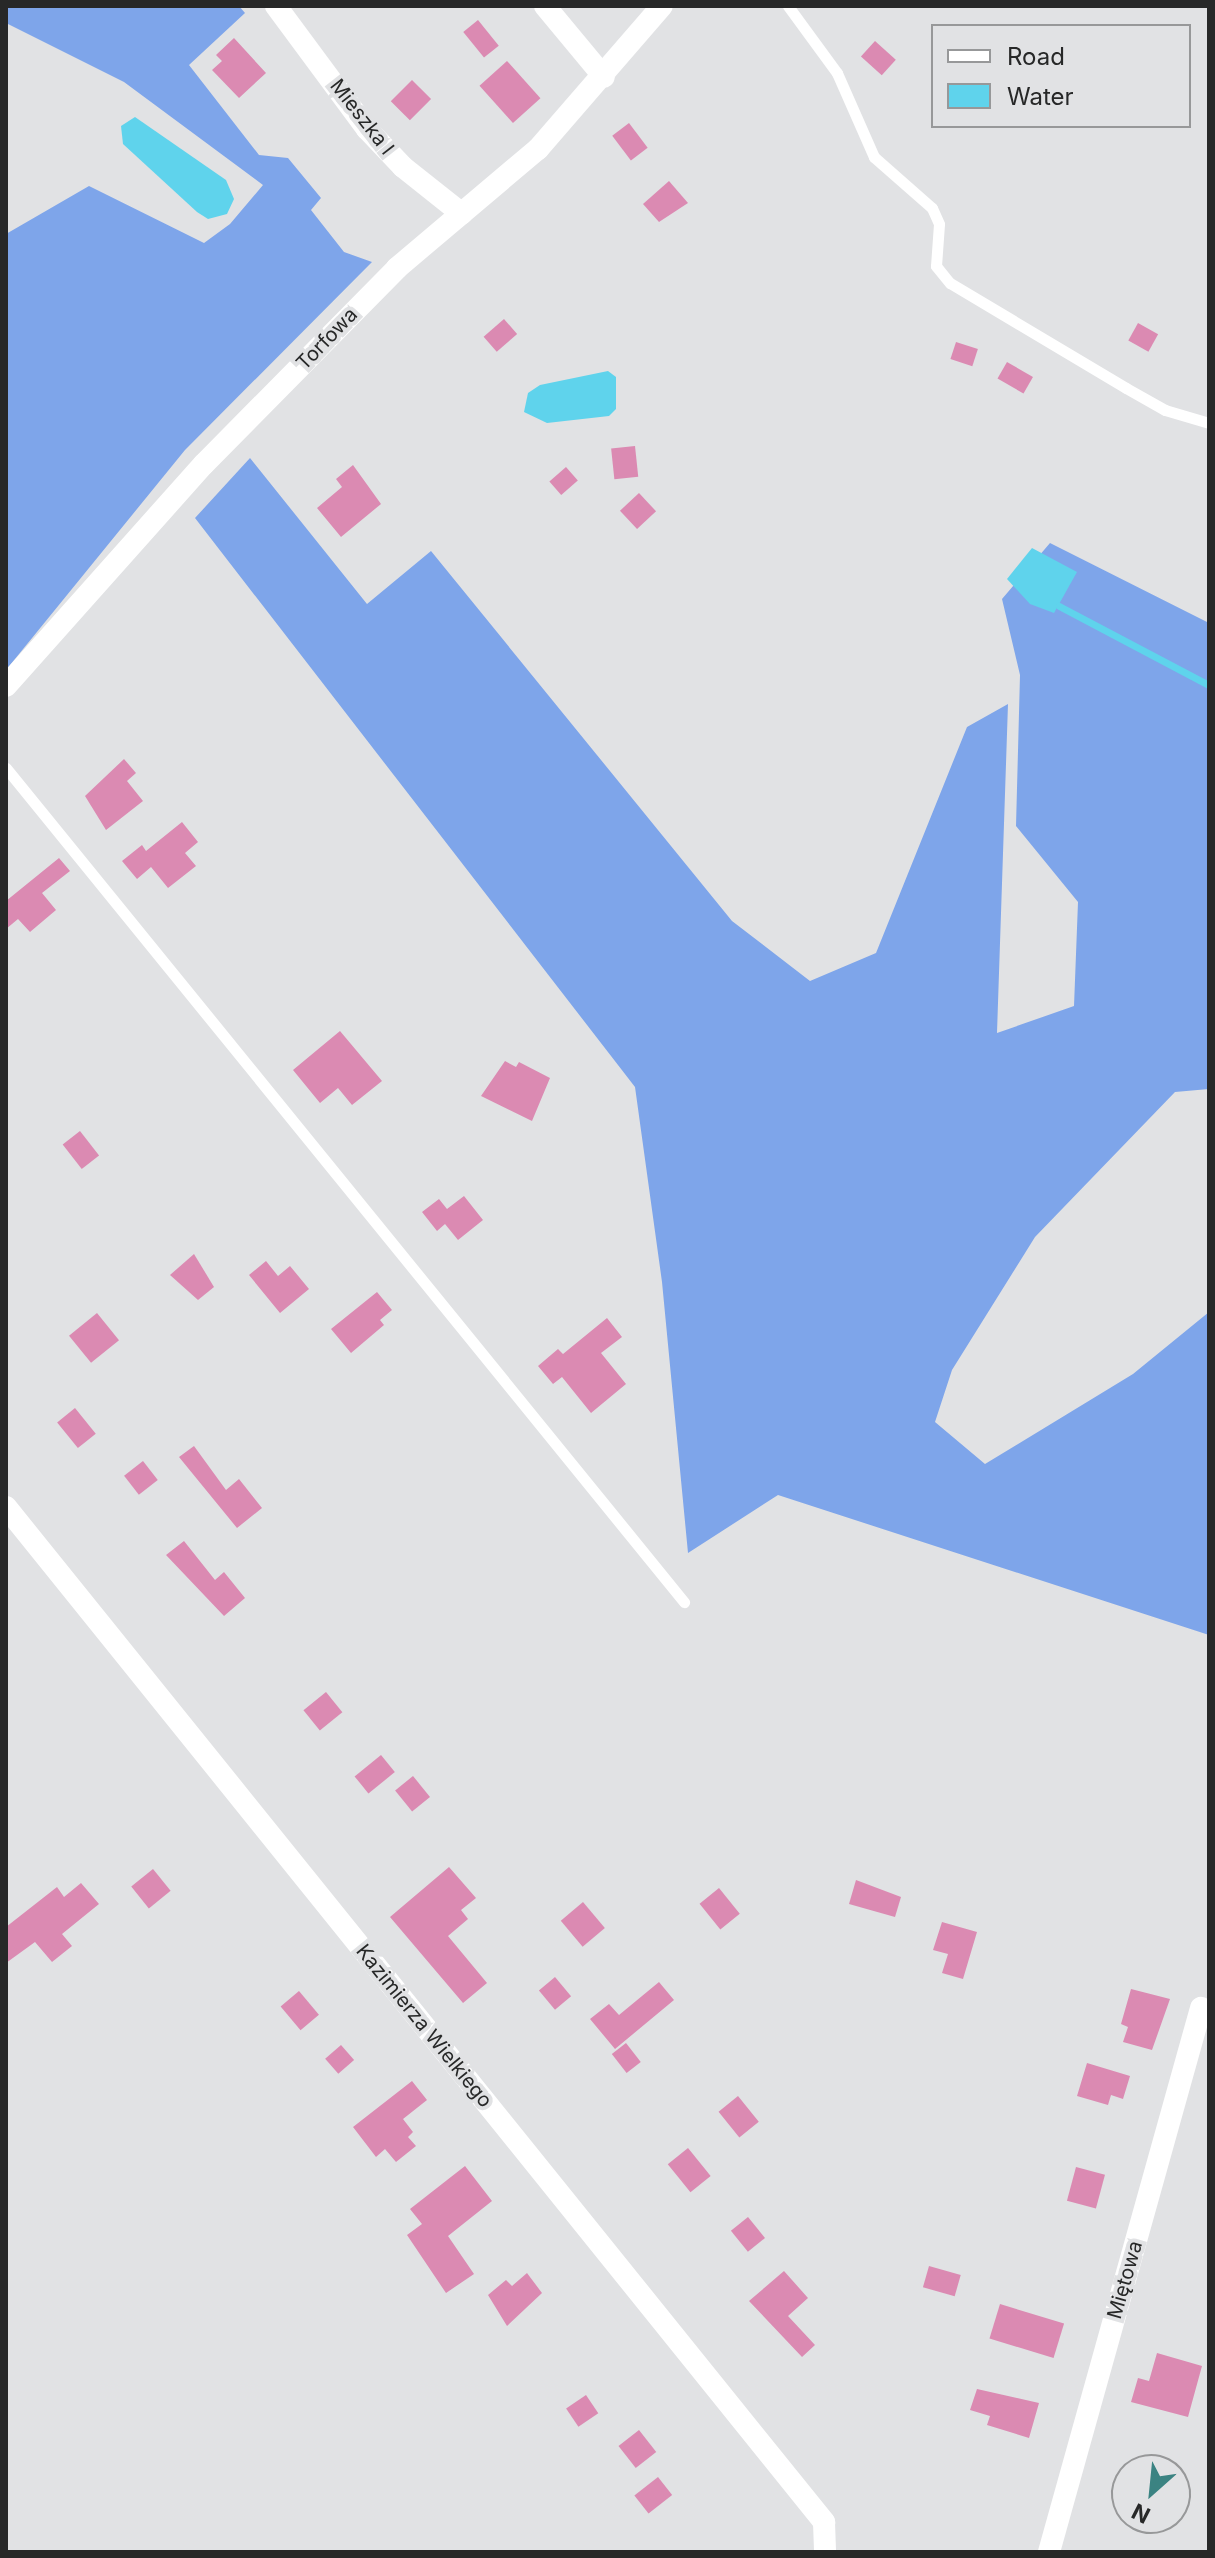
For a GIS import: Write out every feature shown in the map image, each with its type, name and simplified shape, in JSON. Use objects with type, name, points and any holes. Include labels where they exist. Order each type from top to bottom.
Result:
[{"type":"street","name":"Mieszka I","points":[[276,6],[367,129],[403,167],[462,214]]},
{"type":"street","points":[[545,6],[604,77]]},
{"type":"street","name":"Torfowa","points":[[6,686],[204,464],[397,268],[538,149],[604,77],[662,6]]},
{"type":"street","name":"Kazimierza Wielkiego","points":[[6,1507],[824,2522],[825,2552]]},
{"type":"street","name":"Miętowa","points":[[1049,2552],[1201,2008]]},
{"type":"lane","points":[[788,6],[837,73],[874,157],[932,208],[939,224],[936,266],[950,283],[1165,410],[1209,423]]},
{"type":"lane","points":[[6,768],[684,1602]]},
{"type":"shaded area","points":[[6,6],[239,6],[245,13],[189,65],[259,155],[288,158],[321,198],[311,210],[344,252],[372,262],[185,450],[6,670],[6,234],[89,186],[204,243],[230,224],[263,185],[124,82],[6,23]]},
{"type":"shaded area","points":[[250,458],[367,604],[431,551],[732,921],[810,981],[876,953],[967,727],[1008,704],[997,1033],[1074,1006],[1078,902],[1016,826],[1020,675],[1002,599],[1050,543],[1209,623],[1209,1089],[1175,1092],[1035,1237],[952,1370],[935,1422],[985,1464],[1133,1374],[1209,1312],[1209,1635],[778,1495],[688,1553],[662,1282],[635,1087],[195,518]]},
{"type":"water","points":[[135,117],[226,180],[234,199],[227,214],[208,219],[197,212],[123,144],[121,126]]},
{"type":"water","points":[[608,371],[616,377],[616,409],[609,416],[547,423],[524,412],[528,393],[540,385]]},
{"type":"water","points":[[1032,548],[1077,572],[1054,613],[1030,604],[1007,579]]},
{"type":"building","points":[[478,20],[499,46],[484,58],[463,32]]},
{"type":"building","points":[[234,38],[266,73],[239,98],[212,70],[222,61],[216,55]]},
{"type":"building","points":[[875,41],[896,60],[882,75],[861,57]]},
{"type":"building","points":[[507,61],[540,98],[513,123],[480,86]]},
{"type":"building","points":[[412,80],[431,99],[410,120],[391,101]]},
{"type":"building","points":[[629,123],[648,148],[631,160],[612,136]]},
{"type":"building","points":[[669,181],[688,203],[659,222],[643,204]]},
{"type":"building","points":[[504,319],[517,334],[497,352],[484,337]]},
{"type":"building","points":[[1138,323],[1158,334],[1148,352],[1128,340]]},
{"type":"building","points":[[956,342],[978,349],[972,366],[950,359]]},
{"type":"building","points":[[1007,362],[1033,377],[1023,393],[998,378]]},
{"type":"building","points":[[635,446],[638,477],[614,479],[611,449]]},
{"type":"building","points":[[353,465],[381,504],[341,537],[317,508],[342,487],[336,479]]},
{"type":"building","points":[[566,467],[578,481],[561,495],[549,481]]},
{"type":"building","points":[[639,493],[656,511],[637,529],[620,511]]},
{"type":"building","points":[[124,759],[136,773],[127,781],[143,801],[106,830],[85,796]]},
{"type":"building","points":[[182,822],[198,842],[185,853],[196,866],[168,888],[151,867],[137,879],[122,861],[142,845],[146,851]]},
{"type":"building","points":[[59,858],[70,871],[42,893],[56,910],[30,932],[18,919],[6,929],[6,901]]},
{"type":"building","points":[[340,1031],[382,1081],[352,1105],[338,1088],[320,1103],[293,1070]]},
{"type":"building","points":[[505,1061],[516,1067],[519,1062],[550,1078],[532,1121],[481,1096]]},
{"type":"building","points":[[80,1131],[99,1155],[82,1169],[63,1145]]},
{"type":"building","points":[[464,1196],[483,1220],[458,1240],[445,1224],[437,1231],[422,1212],[439,1199],[447,1209]]},
{"type":"building","points":[[194,1254],[214,1287],[198,1300],[170,1275]]},
{"type":"building","points":[[266,1261],[278,1276],[290,1266],[309,1289],[280,1313],[249,1275]]},
{"type":"building","points":[[377,1292],[392,1310],[380,1320],[384,1325],[351,1353],[331,1329]]},
{"type":"building","points":[[97,1313],[119,1340],[91,1363],[69,1336]]},
{"type":"building","points":[[607,1318],[622,1337],[601,1353],[626,1384],[591,1413],[562,1377],[553,1384],[538,1366],[558,1349],[563,1354]]},
{"type":"building","points":[[75,1408],[96,1434],[78,1448],[57,1422]]},
{"type":"building","points":[[194,1446],[226,1490],[239,1479],[262,1508],[237,1528],[179,1457]]},
{"type":"building","points":[[143,1461],[158,1480],[139,1495],[124,1476]]},
{"type":"building","points":[[184,1541],[215,1580],[224,1572],[245,1598],[224,1616],[166,1555]]},
{"type":"building","points":[[326,1692],[342,1712],[320,1730],[303,1710]]},
{"type":"building","points":[[381,1755],[395,1772],[368,1793],[355,1776]]},
{"type":"building","points":[[413,1776],[430,1797],[412,1811],[395,1790]]},
{"type":"building","points":[[449,1867],[476,1898],[461,1910],[468,1919],[448,1936],[487,1983],[463,2003],[390,1917]]},
{"type":"building","points":[[153,1869],[171,1891],[149,1908],[131,1887]]},
{"type":"building","points":[[856,1880],[901,1897],[895,1917],[849,1904]]},
{"type":"building","points":[[81,1883],[99,1904],[62,1934],[72,1946],[52,1962],[35,1942],[6,1963],[6,1927],[57,1887],[64,1897]]},
{"type":"building","points":[[719,1888],[740,1914],[720,1929],[700,1904]]},
{"type":"building","points":[[583,1902],[605,1928],[583,1947],[561,1921]]},
{"type":"building","points":[[942,1922],[977,1932],[963,1979],[942,1973],[948,1954],[933,1950]]},
{"type":"building","points":[[555,1977],[571,1996],[555,2010],[539,1990]]},
{"type":"building","points":[[659,1982],[674,2000],[615,2049],[590,2019],[609,2004],[619,2015]]},
{"type":"building","points":[[1131,1989],[1170,1999],[1152,2050],[1123,2042],[1128,2027],[1121,2024]]},
{"type":"building","points":[[299,1991],[319,2015],[301,2030],[281,2006]]},
{"type":"building","points":[[626,2043],[641,2062],[627,2073],[612,2054]]},
{"type":"building","points":[[341,2045],[354,2060],[338,2074],[325,2059]]},
{"type":"building","points":[[1087,2063],[1130,2076],[1123,2099],[1111,2095],[1108,2105],[1077,2096]]},
{"type":"building","points":[[412,2081],[427,2100],[403,2119],[413,2132],[408,2137],[416,2146],[396,2162],[385,2149],[376,2157],[353,2127]]},
{"type":"building","points":[[738,2096],[759,2122],[739,2137],[719,2112]]},
{"type":"building","points":[[688,2148],[711,2176],[690,2192],[668,2164]]},
{"type":"building","points":[[465,2166],[492,2201],[448,2236],[474,2274],[446,2293],[407,2235],[422,2224],[410,2209]]},
{"type":"building","points":[[1076,2167],[1105,2175],[1096,2209],[1067,2201]]},
{"type":"building","points":[[748,2217],[765,2238],[748,2252],[731,2231]]},
{"type":"building","points":[[929,2266],[961,2275],[955,2296],[923,2287]]},
{"type":"building","points":[[784,2271],[808,2298],[788,2316],[815,2345],[802,2357],[749,2301]]},
{"type":"building","points":[[527,2273],[542,2293],[507,2326],[488,2295],[506,2280],[512,2286]]},
{"type":"building","points":[[1000,2304],[1064,2324],[1054,2358],[989,2338]]},
{"type":"building","points":[[1157,2353],[1202,2366],[1188,2417],[1131,2402],[1138,2378],[1149,2381]]},
{"type":"building","points":[[977,2389],[1039,2403],[1029,2438],[987,2425],[990,2416],[970,2410]]},
{"type":"building","points":[[586,2395],[598,2413],[578,2427],[566,2408]]},
{"type":"building","points":[[639,2430],[656,2452],[636,2468],[619,2446]]},
{"type":"building","points":[[658,2477],[672,2495],[649,2514],[634,2495]]},
{"type":"waterway","points":[[1059,606],[1209,685]]}]
